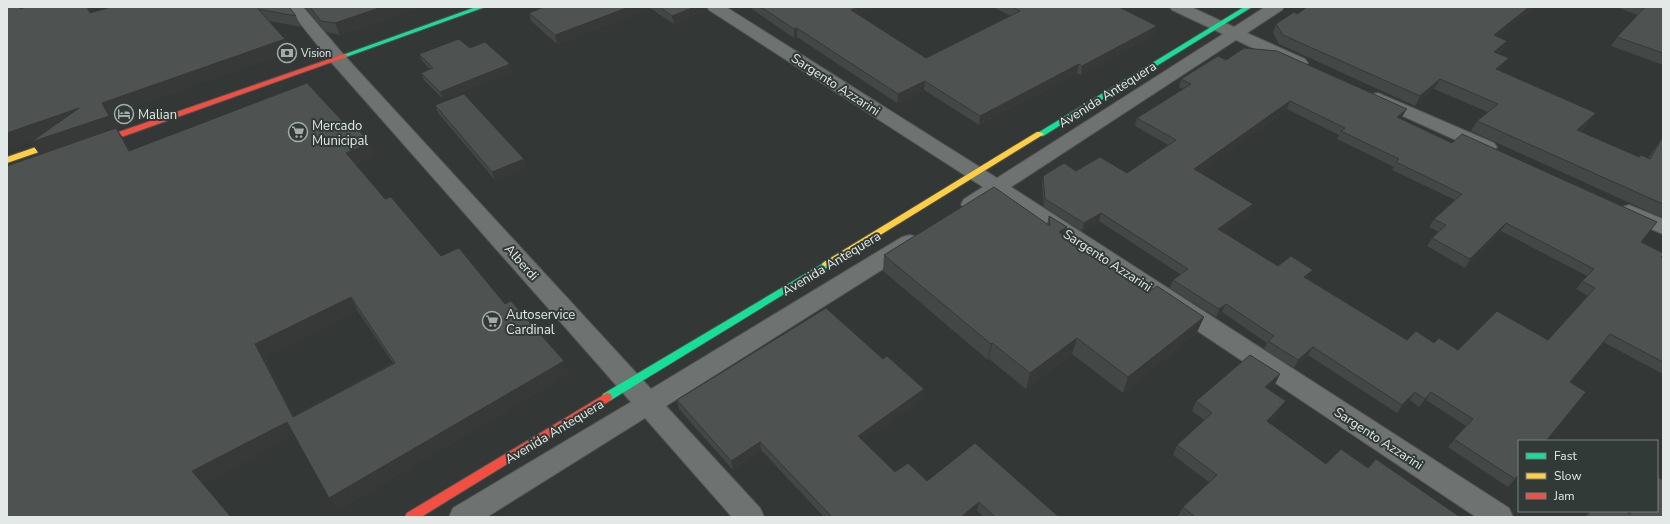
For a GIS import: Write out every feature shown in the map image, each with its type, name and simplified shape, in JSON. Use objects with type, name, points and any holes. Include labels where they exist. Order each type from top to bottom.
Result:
[{"type":"street","name":"Alberdi","points":[[295,7],[331,50],[750,517]]},
{"type":"street","points":[[82,148],[331,50],[482,7]]},
{"type":"street","name":"Sargento Azzarini","points":[[715,7],[977,174],[1499,517]]},
{"type":"street","points":[[1178,7],[1314,69]]},
{"type":"street","name":"Avenida Antequera","points":[[957,212],[997,188],[1226,29],[1249,7]]},
{"type":"street","name":"Avenida Antequera","points":[[411,517],[977,174],[1226,29],[1276,7]]},
{"type":"street","points":[[1365,92],[1503,155]]},
{"type":"street","points":[[7,160],[74,137]]},
{"type":"street","points":[[1612,204],[1663,227]]},
{"type":"street","name":"Avenida Antequera","points":[[463,517],[930,229]]},
{"type":"building","points":[[7,7],[19,7],[20,9],[26,7],[87,7],[90,13],[111,7],[289,7],[296,16],[258,9],[285,39],[102,103],[109,116],[31,142],[79,108],[7,133]]},
{"type":"building","points":[[310,7],[382,7],[335,23],[321,21]]},
{"type":"building","points":[[544,7],[629,7],[555,35],[529,13]]},
{"type":"building","points":[[660,7],[694,7],[672,16]]},
{"type":"building","points":[[761,7],[859,7],[851,10],[926,58],[1020,11],[1012,7],[1119,7],[1157,26],[1082,66],[1079,64],[980,116],[925,81],[898,94],[797,28],[794,29]]},
{"type":"building","points":[[1307,7],[1529,7],[1494,35],[1507,41],[1494,52],[1509,58],[1496,69],[1596,113],[1577,130],[1639,157],[1641,155],[1650,159],[1663,138],[1663,204],[1477,121],[1498,104],[1440,79],[1420,96],[1283,35],[1276,24],[1294,12],[1297,14]]},
{"type":"building","points":[[1645,7],[1663,7],[1663,53],[1617,37]]},
{"type":"building","points":[[459,39],[470,48],[485,42],[510,64],[440,92],[421,73],[433,68],[419,54]]},
{"type":"building","points":[[1244,48],[1277,51],[1407,109],[1397,117],[1452,143],[1462,134],[1657,222],[1641,242],[1663,253],[1661,257],[1663,257],[1663,362],[1610,334],[1570,382],[1586,392],[1547,440],[1518,440],[1518,475],[1515,479],[1454,439],[1473,419],[1431,392],[1425,399],[1415,392],[1402,405],[1313,347],[1298,360],[1268,341],[1274,336],[1226,304],[1219,309],[1173,280],[1188,269],[1101,213],[1084,223],[1045,199],[1043,176],[1064,163],[1076,171],[1100,157],[1127,173],[1176,140],[1137,118],[1191,84],[1181,79],[1218,56],[1226,60]],"holes":[[[1290,101],[1345,128],[1341,131],[1399,159],[1396,162],[1462,194],[1434,219],[1446,225],[1432,238],[1470,259],[1506,223],[1594,269],[1582,281],[1595,288],[1548,340],[1497,311],[1458,350],[1439,338],[1434,343],[1416,331],[1407,340],[1304,277],[1313,270],[1291,256],[1278,266],[1218,229],[1253,204],[1194,169]]]},
{"type":"building","points":[[307,83],[345,124],[350,121],[370,143],[346,153],[385,199],[391,197],[441,256],[459,248],[505,304],[511,301],[564,361],[329,498],[287,422],[192,471],[231,517],[7,517],[7,166],[116,128],[129,151]],"holes":[[[351,297],[395,363],[293,417],[255,344]]]},
{"type":"building","points":[[464,94],[524,159],[492,172],[435,105]]},
{"type":"building","points":[[994,187],[1050,226],[1049,216],[1067,227],[1059,232],[1147,293],[1157,286],[1204,317],[1128,377],[1077,338],[1030,373],[992,343],[991,344],[884,255]]},
{"type":"building","points":[[826,308],[883,359],[887,356],[924,389],[858,436],[895,472],[908,463],[927,481],[975,443],[1059,517],[995,517],[979,502],[961,517],[832,517],[760,442],[731,461],[677,400]]},
{"type":"building","points":[[1250,355],[1280,374],[1265,387],[1286,401],[1267,421],[1326,464],[1341,449],[1368,468],[1376,459],[1460,517],[1195,517],[1183,507],[1217,475],[1177,445],[1212,413],[1196,401]]},
{"type":"building","points":[[1658,477],[1663,480],[1663,517],[1586,517],[1590,512],[1627,512],[1630,514],[1631,512],[1658,512]]},
{"type":"traffic: fast","points":[[344,56],[482,7]]},
{"type":"traffic: fast","points":[[1040,134],[1249,7]]},
{"type":"traffic: fast","points":[[607,397],[827,264]]},
{"type":"traffic: slow","points":[[827,264],[1040,134]]},
{"type":"traffic: slow","points":[[7,160],[65,140]]},
{"type":"traffic: jam","points":[[93,144],[344,56]]},
{"type":"traffic: jam","points":[[411,517],[607,397]]},
{"type":"place","name":"Vision","points":[[287,53]]},
{"type":"place","name":"Malian","points":[[124,114]]},
{"type":"place","name":"Mercado Municipal","points":[[298,132]]},
{"type":"place","name":"Autoservice Cardinal","points":[[492,321]]}]
